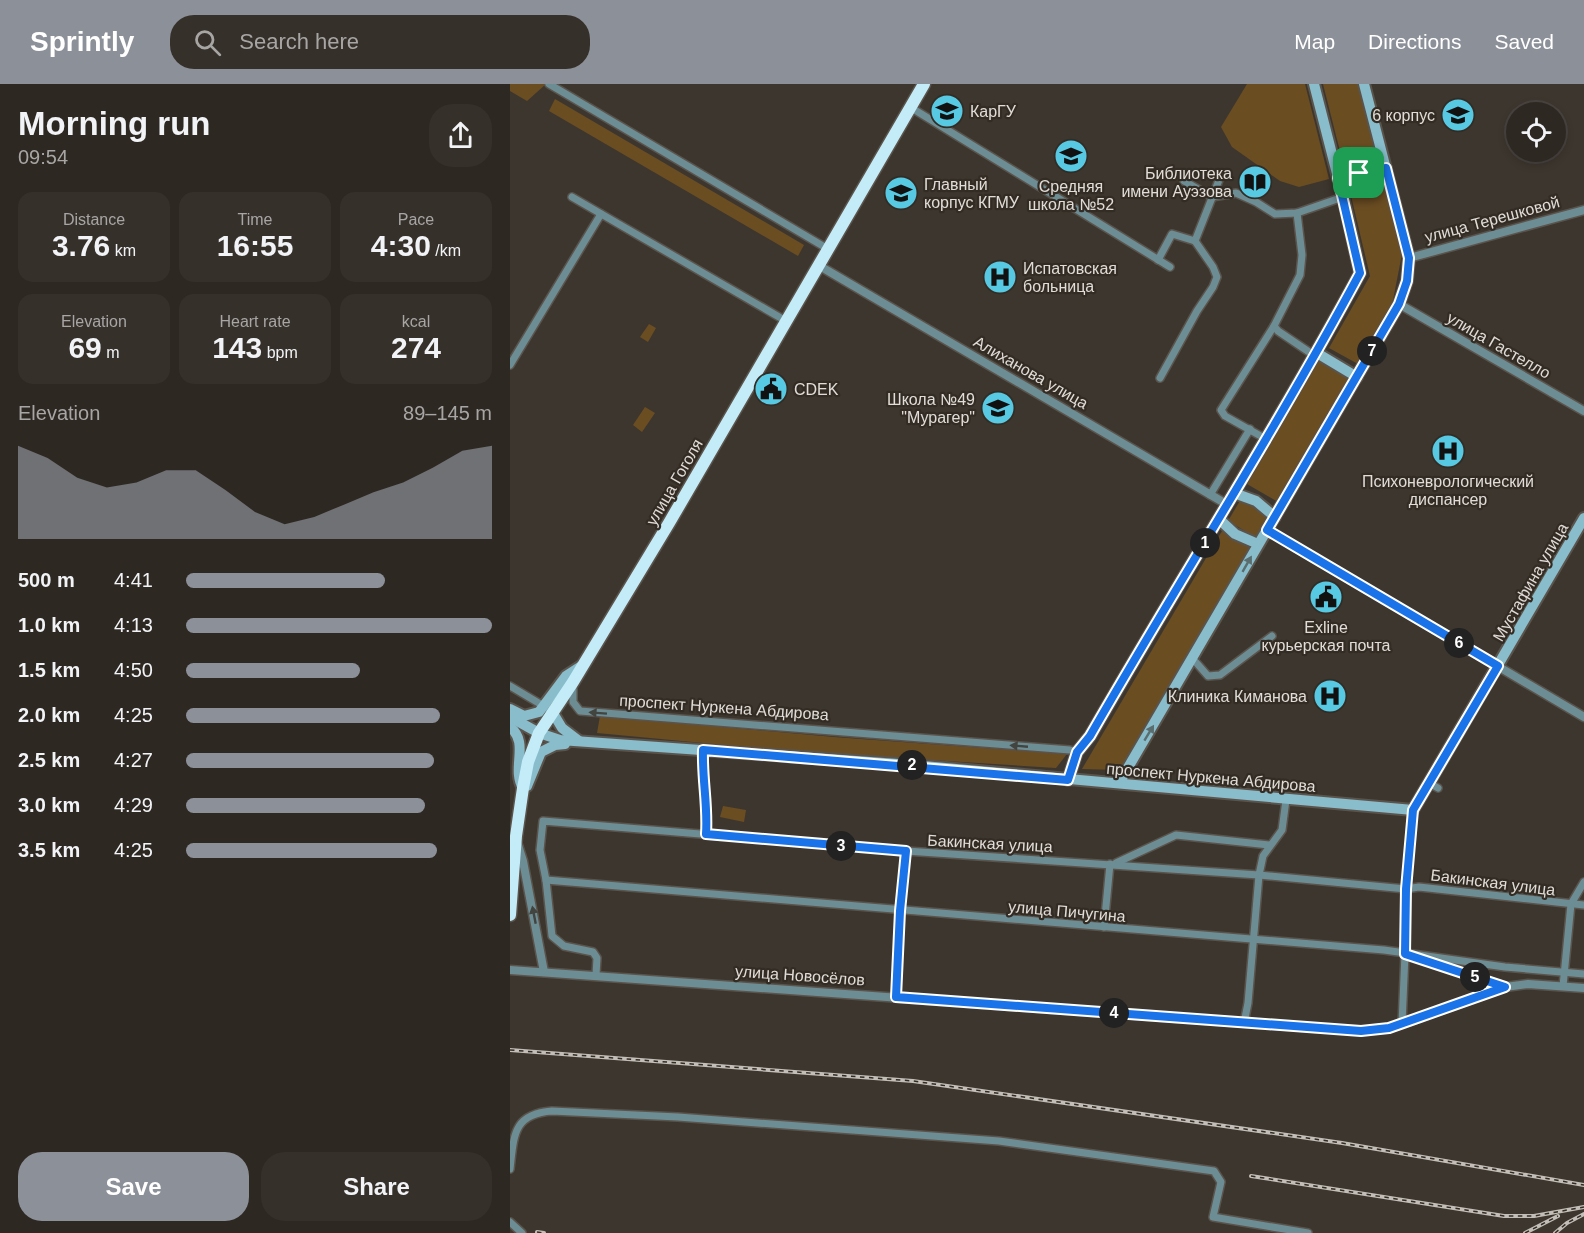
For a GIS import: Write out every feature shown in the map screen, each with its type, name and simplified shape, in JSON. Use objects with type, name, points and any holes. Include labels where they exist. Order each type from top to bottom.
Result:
[{"type":"highway","name":"улица Гоголя","points":[[510,915],[513,842],[528,762],[549,710],[573,682],[669,523],[924,84]]},
{"type":"main road","points":[[1068,780],[1077,752],[1090,736],[1228,505],[1316,355],[1360,273],[1314,84]]},
{"type":"main road","points":[[1119,783],[1399,304],[1407,281],[1409,258],[1364,84]]},
{"type":"main road","points":[[1338,178],[1386,168]]},
{"type":"main road","points":[[1316,355],[1357,377]]},
{"type":"main road","points":[[1234,493],[1256,501],[1275,517]]},
{"type":"main road","name":"Мустафина улица","points":[[1413,810],[1433,786],[1498,666],[1584,518]]},
{"type":"main road","points":[[1219,519],[1235,534],[1258,544]]},
{"type":"main road","points":[[549,710],[566,676],[583,665]]},
{"type":"main road","points":[[510,709],[524,716],[549,710]]},
{"type":"main road","points":[[549,710],[562,728],[577,741]]},
{"type":"main road","name":"проспект Нуркена Абдирова","points":[[510,717],[539,734],[560,740],[1119,783],[1413,810]]},
{"type":"main road","points":[[510,727],[518,736],[521,745],[519,774],[523,792]]},
{"type":"main road","points":[[523,792],[541,752],[555,745],[577,741]]},
{"type":"street","points":[[549,84],[828,249]]},
{"type":"street","points":[[910,106],[1170,267]]},
{"type":"street","points":[[1195,241],[1221,175]]},
{"type":"street","points":[[1184,181],[1212,197],[1236,193],[1275,214],[1297,213],[1343,197]]},
{"type":"street","points":[[572,198],[786,321]]},
{"type":"street","name":"улица Терешковой","points":[[1409,258],[1584,210]]},
{"type":"street","points":[[1266,439],[1225,416],[1221,410],[1274,326],[1300,275],[1302,255],[1297,213]]},
{"type":"street","points":[[510,365],[601,214]]},
{"type":"street","points":[[1158,260],[1172,234],[1195,241],[1213,267],[1217,277],[1160,378]]},
{"type":"street","name":"Алиханова улица","points":[[818,265],[1228,505]]},
{"type":"street","name":"улица Гастелло","points":[[1399,304],[1584,411]]},
{"type":"street","points":[[1274,326],[1278,331],[1316,355]]},
{"type":"street","points":[[1210,495],[1250,429]]},
{"type":"street","points":[[1267,530],[1584,717]]},
{"type":"street","points":[[1193,659],[1208,676],[1220,675],[1272,636]]},
{"type":"street","name":"проспект Нуркена Абдирова","points":[[573,682],[573,702],[580,711],[1077,752]]},
{"type":"street","points":[[510,686],[549,710]]},
{"type":"street","points":[[703,750],[708,811],[706,834]]},
{"type":"street","points":[[1244,1023],[1259,874],[1263,856],[1282,830],[1286,800]]},
{"type":"street","name":"Мустафина улица","points":[[1402,1024],[1406,889],[1413,810]]},
{"type":"street","name":"Бакинская улица","points":[[596,975],[597,958],[593,952],[564,946],[552,936],[540,850],[543,821],[906,851],[1259,874],[1406,889],[1425,887],[1584,905]]},
{"type":"street","points":[[1104,927],[1112,864],[1176,835],[1269,845]]},
{"type":"street","points":[[513,842],[523,861],[544,972]]},
{"type":"street","points":[[896,997],[900,911],[906,851]]},
{"type":"street","name":"улица Пичугина","points":[[546,880],[1254,939],[1584,974]]},
{"type":"street","points":[[1563,986],[1571,904],[1584,882]]},
{"type":"street","points":[[1405,954],[1505,987]]},
{"type":"street","name":"улица Новосёлов","points":[[510,970],[1361,1031],[1389,1028],[1505,987],[1528,984],[1584,988]]},
{"type":"street","points":[[510,1169],[515,1136],[522,1120],[535,1112],[552,1111],[678,1117],[999,1141],[1214,1171],[1221,1182],[1213,1217],[1308,1233]]},
{"type":"street","points":[[510,1222],[522,1233]]},
{"type":"shaded area","points":[[510,84],[546,84],[527,101],[510,91]]},
{"type":"shaded area","points":[[1247,84],[1305,84],[1329,179],[1299,187],[1280,181],[1232,147],[1221,127]]},
{"type":"shaded area","points":[[1323,84],[1359,84],[1380,163],[1345,171]]},
{"type":"shaded area","points":[[555,99],[804,245],[798,256],[549,111]]},
{"type":"shaded area","points":[[1382,176],[1402,254],[1392,305],[1358,364],[1329,348],[1370,276],[1348,183]]},
{"type":"shaded area","points":[[649,324],[656,328],[648,342],[640,337]]},
{"type":"shaded area","points":[[1319,359],[1350,377],[1278,502],[1247,484]]},
{"type":"shaded area","points":[[645,407],[655,413],[642,432],[633,425]]},
{"type":"shaded area","points":[[1241,499],[1269,516],[1257,538],[1228,521]]},
{"type":"shaded area","points":[[1222,531],[1250,548],[1119,770],[1082,769]]},
{"type":"shaded area","points":[[600,716],[834,737],[1067,754],[1056,768],[776,750],[597,733]]},
{"type":"shaded area","points":[[723,806],[746,810],[744,822],[720,817]]},
{"type":"railway","points":[[510,1050],[913,1081],[1342,1143],[1584,1185]]},
{"type":"railway","points":[[1251,1176],[1504,1216],[1534,1216],[1584,1207]]},
{"type":"railway","points":[[1555,1233],[1584,1214]]},
{"type":"railway","points":[[1525,1233],[1558,1216]]},
{"type":"railway","points":[[537,1232],[544,1233]]},
{"type":"place","name":"КарГУ","points":[[947,111]]},
{"type":"place","name":"6 корпус","points":[[1458,115]]},
{"type":"place","name":"Средняя школа №52","points":[[1071,156]]},
{"type":"place","name":"Библиотека имени Ауэзова","points":[[1255,182]]},
{"type":"place","name":"Главный корпус КГМУ","points":[[901,193]]},
{"type":"place","name":"Испатовская больница","points":[[1000,277]]},
{"type":"place","name":"CDEK","points":[[771,389]]},
{"type":"place","name":"Школа №49 \"Мурагер\"","points":[[998,408]]},
{"type":"place","name":"Психоневрологический диспансер","points":[[1448,451]]},
{"type":"place","name":"Exline курьерская почта","points":[[1326,597]]},
{"type":"place","name":"Клиника Киманова","points":[[1330,696]]},
{"type":"route","points":[[1386,168],[1409,258],[1407,281],[1399,304],[1267,530],[1498,666],[1413,810],[1406,889],[1405,954],[1505,987],[1389,1028],[1361,1031],[896,997],[900,911],[906,851],[706,834],[708,811],[703,750],[912,765],[1068,780],[1077,752],[1090,736],[1228,505],[1319,350],[1360,273],[1338,178],[1359,173],[1386,168]]}]
